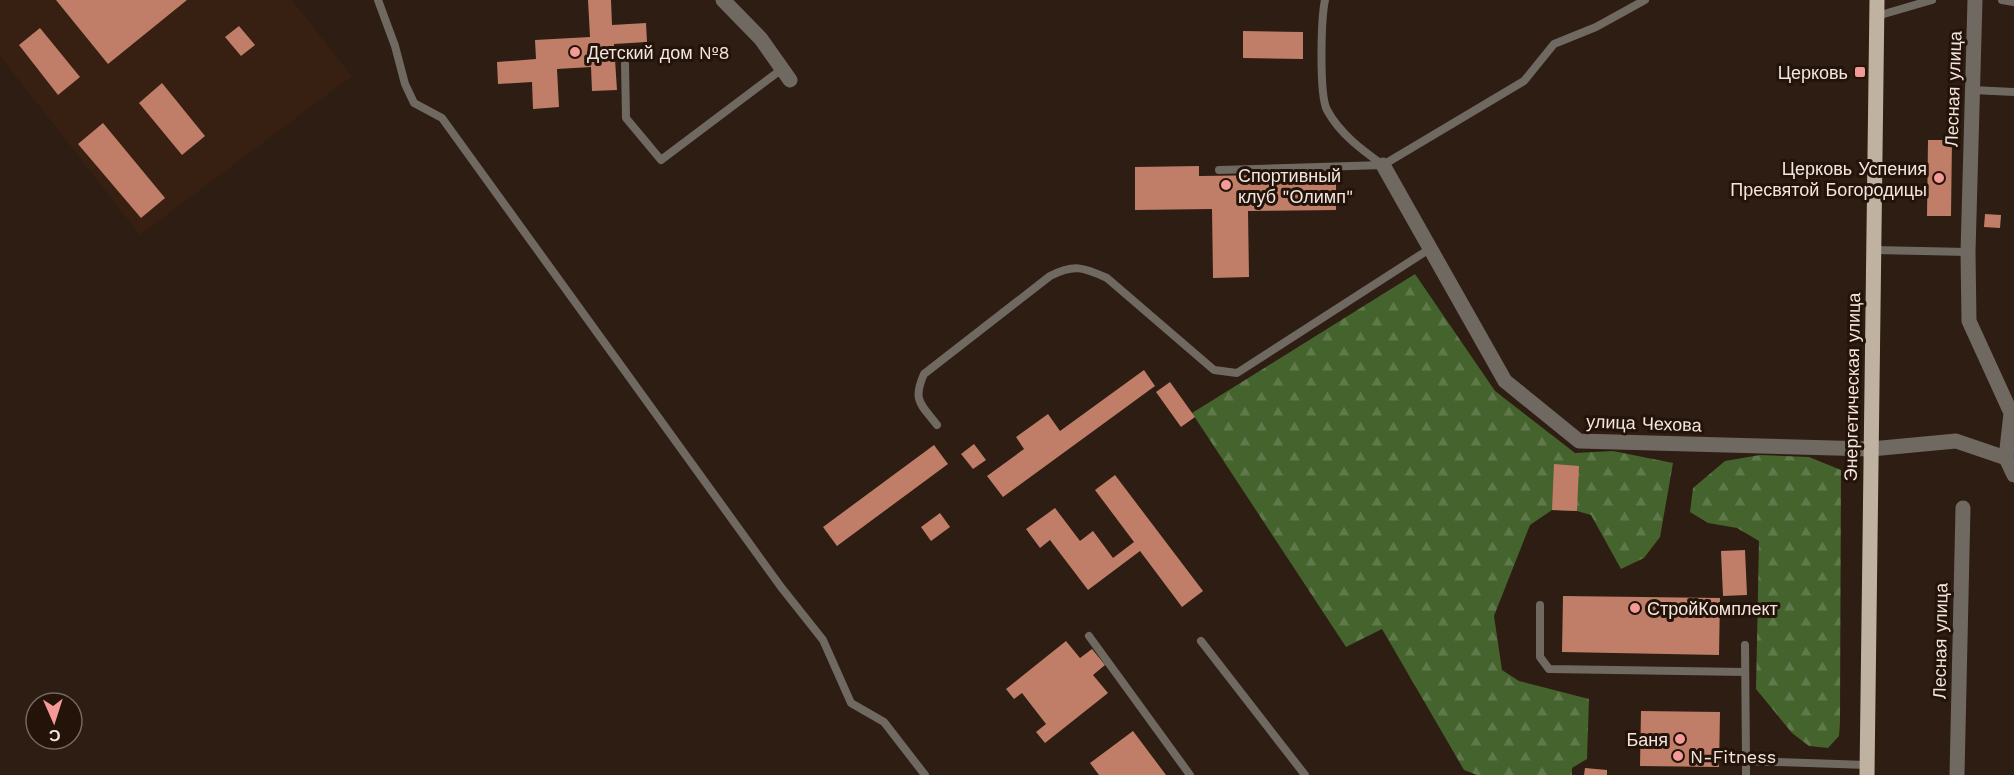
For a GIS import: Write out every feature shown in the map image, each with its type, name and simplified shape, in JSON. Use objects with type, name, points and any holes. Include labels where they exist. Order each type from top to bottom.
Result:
[{"type":"main road","name":"Энергетическая улица","points":[[1867,770],[1877,0]]},
{"type":"street","points":[[723,0],[761,39],[786,75]]},
{"type":"street","name":"Лесная улица","points":[[1975,0],[1968,252],[1969,321],[2011,412],[2006,458]]},
{"type":"street","name":"улица Чехова","points":[[1383,165],[1505,381],[1579,441],[1871,449]]},
{"type":"street","points":[[1871,449],[1956,441],[2006,458],[2014,475]]},
{"type":"street","name":"Лесная улица","points":[[1957,775],[1963,508]]},
{"type":"lane","points":[[378,0],[395,46],[405,84],[414,103],[442,118],[781,587],[823,640],[851,703],[884,722],[925,775]]},
{"type":"lane","points":[[1325,0],[1322,78],[1326,109],[1353,143],[1383,165]]},
{"type":"lane","points":[[1219,170],[1383,165],[1524,81],[1554,44],[1596,27],[1645,0]]},
{"type":"lane","points":[[1877,16],[1932,0]]},
{"type":"lane","points":[[2002,0],[2014,2]]},
{"type":"lane","points":[[625,64],[626,118],[661,160],[786,75]]},
{"type":"lane","points":[[1972,90],[2014,92]]},
{"type":"lane","points":[[937,425],[919,402],[918,388],[924,374],[1050,276],[1067,268],[1089,269],[1107,278],[1214,370],[1237,373],[1431,248]]},
{"type":"lane","points":[[1874,250],[1968,252]]},
{"type":"lane","points":[[1540,605],[1540,657],[1549,669],[1745,672]]},
{"type":"lane","points":[[1089,636],[1190,775]]},
{"type":"lane","points":[[1201,641],[1305,775]]},
{"type":"lane","points":[[1745,645],[1746,775]]},
{"type":"lane","points":[[1746,761],[1867,770]]},
{"type":"shaded area","points":[[0,0],[292,0],[352,76],[140,235],[0,56]]},
{"type":"green space","points":[[1415,274],[1495,391],[1575,453],[1613,451],[1673,463],[1660,537],[1644,558],[1621,569],[1591,515],[1577,511],[1552,510],[1530,525],[1494,616],[1502,670],[1519,681],[1589,699],[1587,759],[1572,768],[1572,775],[1477,775],[1464,770],[1382,629],[1346,647],[1192,413]]},
{"type":"green space","points":[[1760,455],[1809,457],[1841,470],[1840,723],[1839,736],[1828,748],[1809,746],[1792,733],[1756,689],[1759,541],[1737,528],[1708,523],[1690,512],[1693,488],[1725,461]]},
{"type":"building","points":[[56,0],[187,0],[108,64]]},
{"type":"building","name":"Детский дом №8","points":[[588,0],[611,0],[612,25],[646,23],[647,42],[614,44],[617,90],[592,91],[591,67],[557,69],[559,107],[533,109],[532,82],[498,84],[497,62],[536,59],[535,40],[590,37]]},
{"type":"building","points":[[239,26],[255,45],[241,56],[225,37]]},
{"type":"building","points":[[40,28],[80,77],[58,95],[19,45]]},
{"type":"building","points":[[1243,31],[1303,32],[1303,59],[1243,58]]},
{"type":"building","points":[[162,83],[205,136],[182,155],[139,103]]},
{"type":"building","points":[[103,123],[165,198],[141,218],[78,144]]},
{"type":"building","name":"Церковь Успения Пресвятой Богородицы","points":[[1928,140],[1952,140],[1951,216],[1927,216]]},
{"type":"building","points":[[1199,166],[1199,176],[1336,174],[1336,210],[1248,211],[1249,277],[1213,278],[1212,209],[1135,210],[1135,167]]},
{"type":"building","points":[[1985,214],[2001,215],[2000,228],[1984,227]]},
{"type":"building","points":[[1144,370],[1155,386],[1003,497],[987,476],[1024,449],[1016,437],[1048,414],[1060,431]]},
{"type":"building","points":[[1170,382],[1195,417],[1181,427],[1156,392]]},
{"type":"building","points":[[974,444],[986,460],[973,469],[961,454]]},
{"type":"building","points":[[934,445],[948,464],[837,546],[823,527]]},
{"type":"building","points":[[1554,464],[1579,466],[1577,511],[1552,510]]},
{"type":"building","points":[[1115,475],[1203,591],[1182,607],[1140,551],[1088,590],[1050,540],[1040,548],[1026,529],[1055,508],[1080,541],[1093,531],[1113,558],[1134,542],[1095,490]]},
{"type":"building","points":[[940,513],[950,527],[931,541],[921,527]]},
{"type":"building","points":[[1745,550],[1747,595],[1723,596],[1721,551]]},
{"type":"building","points":[[1563,596],[1720,598],[1719,655],[1562,652]]},
{"type":"building","points":[[1066,641],[1080,658],[1092,649],[1105,665],[1093,675],[1108,693],[1045,743],[1036,732],[1046,724],[1022,693],[1014,699],[1006,689]]},
{"type":"building","name":"Баня","points":[[1641,711],[1720,712],[1719,767],[1640,766]]},
{"type":"building","points":[[1133,731],[1166,775],[1099,775],[1090,763]]},
{"type":"building","points":[[1585,768],[1607,770],[1607,775],[1584,775]]},
{"type":"place","name":"Детский дом №8","points":[[575,52]]},
{"type":"place","name":"Церковь","points":[[1860,72]]},
{"type":"place","name":"Церковь Успения Пресвятой Богородицы","points":[[1939,178]]},
{"type":"place","name":"Спортивный клуб \"Олимп\"","points":[[1226,185]]},
{"type":"place","name":"СтройКомплект","points":[[1635,608]]},
{"type":"place","name":"Баня","points":[[1680,739]]},
{"type":"place","name":"N-Fitness","points":[[1678,756]]}]
